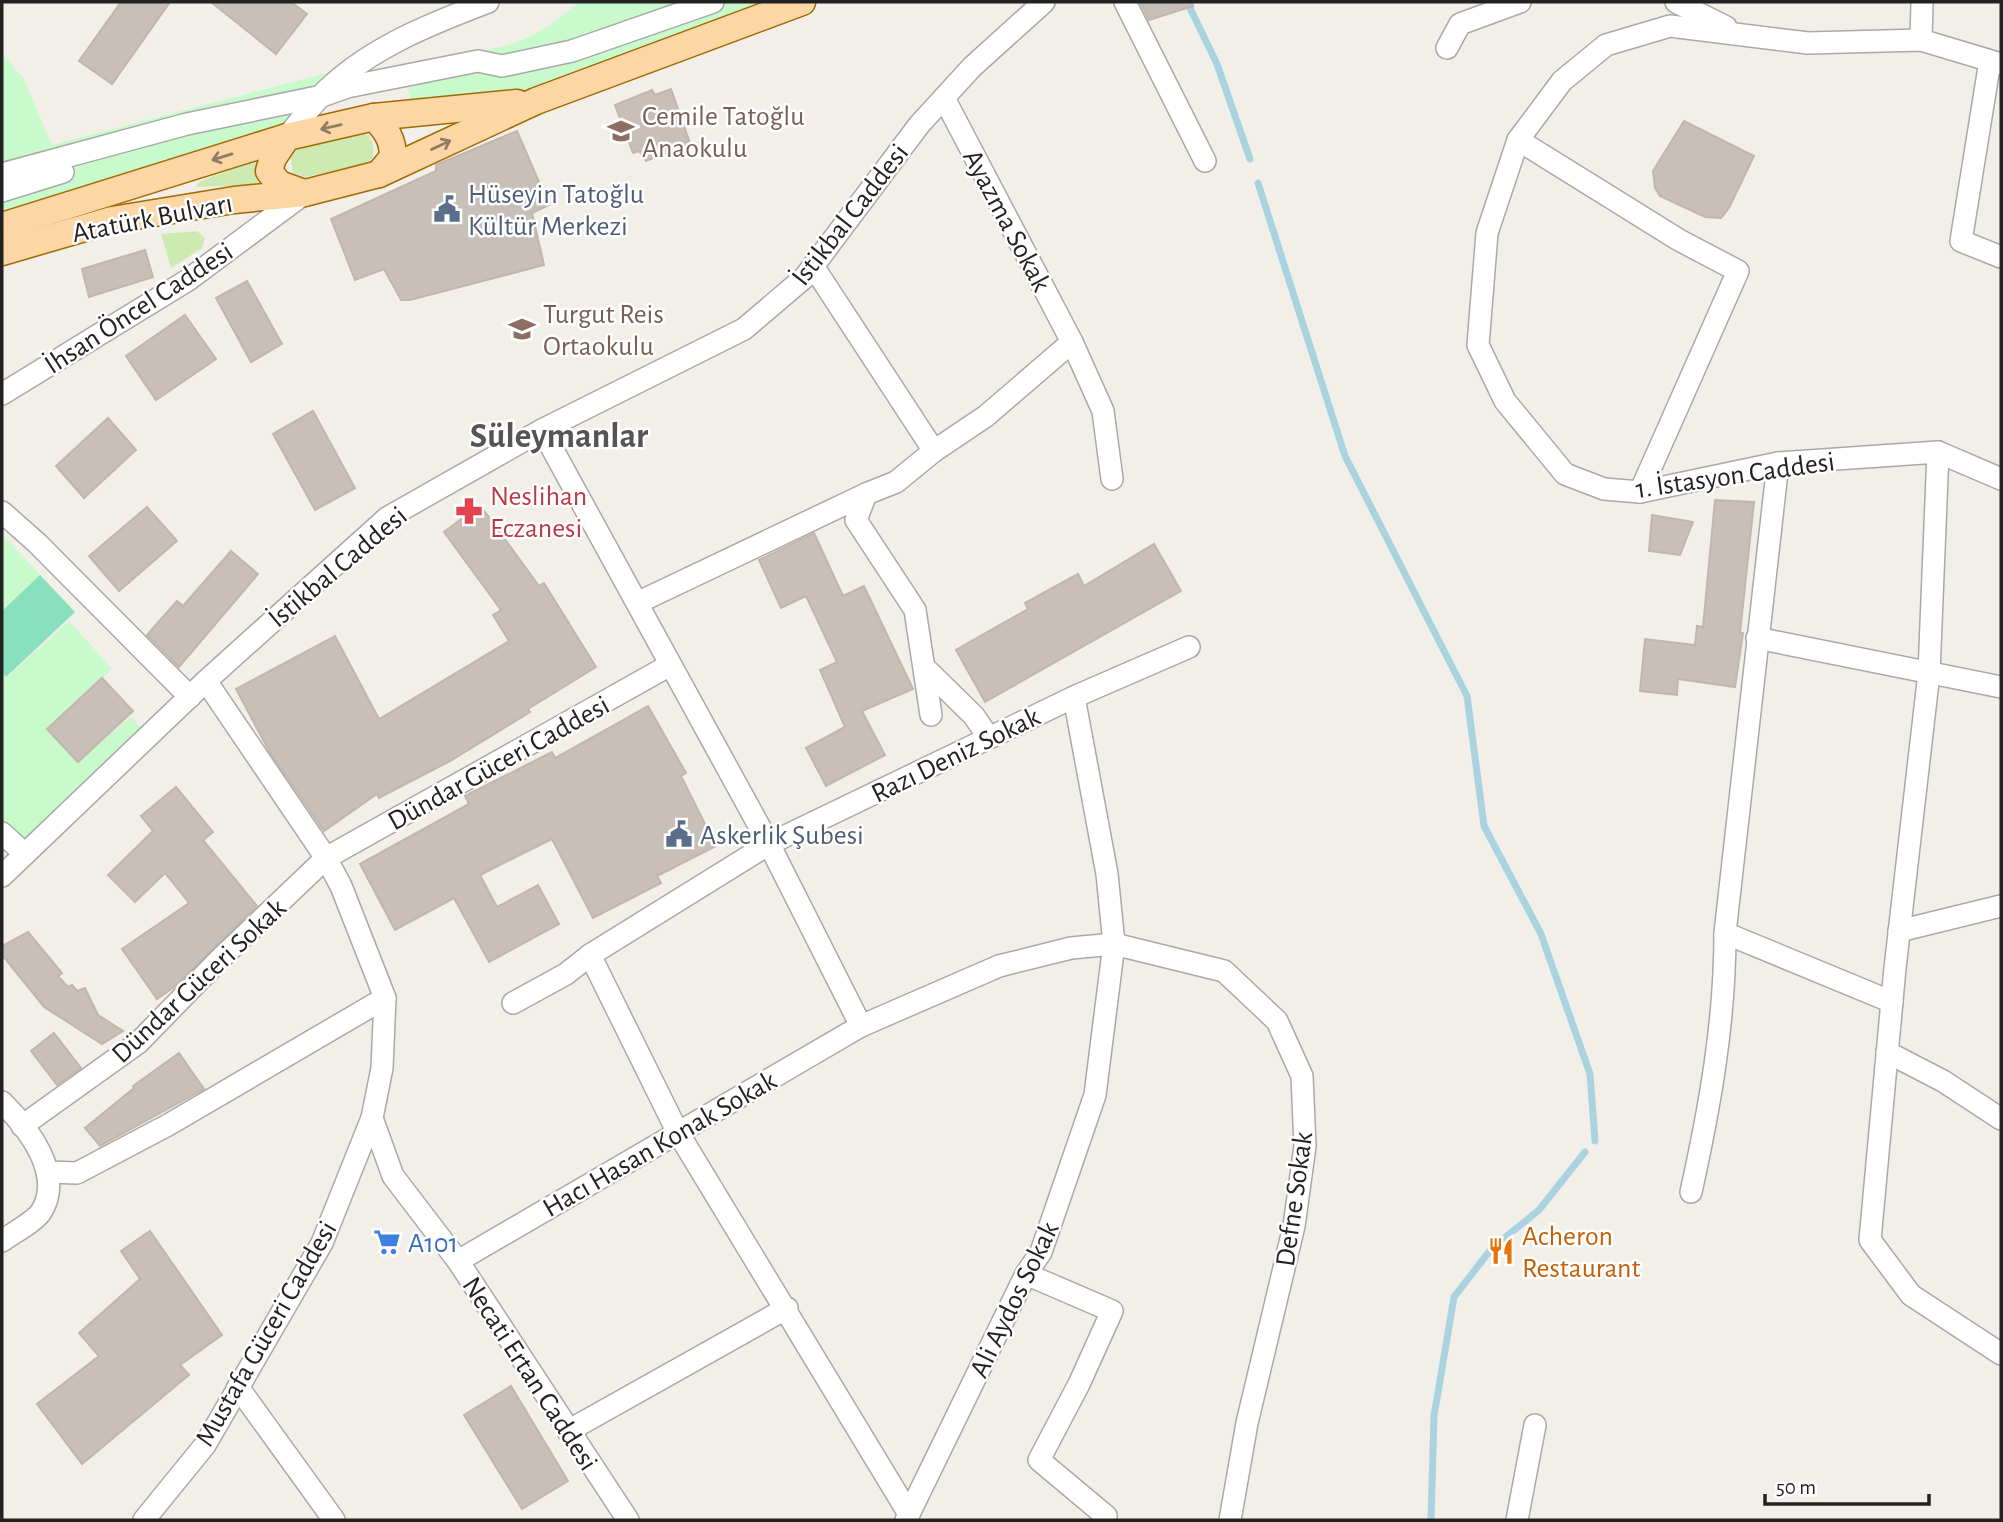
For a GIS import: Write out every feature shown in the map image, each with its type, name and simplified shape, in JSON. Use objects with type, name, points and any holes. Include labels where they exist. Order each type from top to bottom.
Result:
[{"type":"main road","points":[[536,101],[802,2]]},
{"type":"main road","name":"Atatürk Bulvarı","points":[[2,226],[287,136],[374,117],[536,101]]},
{"type":"main road","name":"Atatürk Bulvarı","points":[[2,252],[112,220],[234,200],[305,193],[379,174],[536,101]]},
{"type":"main road","points":[[374,117],[390,135],[393,146],[393,157],[379,174]]},
{"type":"main road","points":[[287,136],[273,158],[269,171],[279,184],[305,193]]},
{"type":"street","points":[[287,136],[315,97],[382,49],[428,25],[488,2]]},
{"type":"street","points":[[2,191],[376,81],[478,61],[502,66],[572,51],[713,2]]},
{"type":"street","name":"İstikbal Caddesi","points":[[2,876],[206,681],[387,518],[542,430],[744,330],[813,266],[919,125],[972,67],[1044,2]]},
{"type":"street","points":[[1125,2],[1205,161]]},
{"type":"street","points":[[1447,48],[1460,24],[1506,10],[1520,2]]},
{"type":"street","points":[[1676,2],[1744,35]]},
{"type":"street","points":[[1920,40],[1923,2]]},
{"type":"street","name":"1. İstasyon Caddesi","points":[[1996,62],[1920,40],[1808,43],[1670,26],[1606,45],[1562,81],[1518,140],[1487,233],[1478,345],[1505,401],[1565,474],[1604,489],[1640,492],[1778,463],[1938,452],[2001,479]]},
{"type":"street","points":[[374,117],[376,81],[382,49]]},
{"type":"street","points":[[1996,62],[1961,241],[2001,257]]},
{"type":"street","points":[[2,174],[187,124],[315,97]]},
{"type":"street","name":"Ayazma Sokak","points":[[944,98],[1072,342],[1103,411],[1112,479]]},
{"type":"street","points":[[1518,140],[1679,240],[1738,271],[1640,492]]},
{"type":"street","name":"İhsan Öncel Caddesi","points":[[2,394],[188,280],[305,193]]},
{"type":"street","points":[[813,266],[934,451]]},
{"type":"street","points":[[637,603],[896,482],[934,451],[986,416],[1072,342]]},
{"type":"street","points":[[542,430],[769,844],[861,1026]]},
{"type":"street","points":[[1938,452],[1929,673],[1899,931],[1870,1240],[1911,1294],[2001,1354]]},
{"type":"street","points":[[1691,1192],[1710,1103],[1725,996],[1725,933],[1756,638],[1778,463]]},
{"type":"street","points":[[866,494],[856,520],[915,610],[931,715]]},
{"type":"street","points":[[2,512],[37,543],[190,697]]},
{"type":"street","points":[[1756,638],[2001,687]]},
{"type":"street","name":"Razı Deniz Sokak","points":[[513,1003],[566,974],[590,955],[769,844],[1074,697],[1189,647]]},
{"type":"street","name":"Dündar Güceri Caddesi","points":[[326,859],[670,665]]},
{"type":"street","points":[[925,668],[974,716],[989,738]]},
{"type":"street","name":"Mustafa Güceri Caddesi","points":[[144,1520],[205,1445],[322,1242],[372,1118],[382,1068],[385,998],[341,886],[326,859],[206,681]]},
{"type":"street","name":"Ali Aydos Sokak","points":[[907,1517],[1026,1274],[1041,1252],[1095,1095],[1114,944],[1107,874],[1074,697]]},
{"type":"street","points":[[2,833],[25,854]]},
{"type":"street","name":"Dündar Güceri Sokak","points":[[22,1126],[138,1043],[219,960],[326,859]]},
{"type":"street","points":[[1899,931],[2001,906]]},
{"type":"street","points":[[1725,933],[1892,1002]]},
{"type":"street","name":"Defne Sokak","points":[[861,1026],[999,966],[1071,948],[1114,944],[1224,971],[1277,1021],[1302,1076],[1305,1146],[1294,1226],[1247,1423],[1230,1520]]},
{"type":"street","points":[[590,955],[677,1130],[787,1308],[907,1517]]},
{"type":"street","points":[[47,1172],[77,1172],[168,1125],[385,998]]},
{"type":"street","name":"Hacı Hasan Konak Sokak","points":[[458,1261],[677,1130],[861,1026]]},
{"type":"street","points":[[1887,1052],[1943,1081],[2001,1119]]},
{"type":"street","points":[[2,1102],[37,1146],[50,1179],[41,1212],[2,1241]]},
{"type":"street","name":"Necati Ertan Caddesi","points":[[372,1118],[393,1176],[458,1261],[628,1520]]},
{"type":"street","points":[[1026,1274],[1112,1311],[1079,1384],[1039,1460],[1106,1516],[1106,1520]]},
{"type":"street","points":[[568,1431],[787,1308]]},
{"type":"street","points":[[238,1387],[334,1520]]},
{"type":"street","points":[[1517,1520],[1535,1425]]},
{"type":"green space","points":[[579,2],[807,2],[552,89],[412,102],[408,90],[428,67],[455,56],[523,40],[549,26]]},
{"type":"green space","points":[[2,53],[24,79],[52,145],[357,65],[259,151],[2,230]]},
{"type":"green space","points":[[363,133],[369,136],[373,146],[373,156],[369,163],[305,177],[293,173],[290,153],[294,150]]},
{"type":"green space","points":[[256,159],[261,185],[196,187],[199,182]]},
{"type":"green space","points":[[197,231],[205,238],[202,248],[171,268],[161,234]]},
{"type":"green space","points":[[2,534],[40,575],[2,611]]},
{"type":"green space","points":[[40,575],[75,612],[6,677],[2,672],[2,611]]},
{"type":"green space","points":[[69,621],[112,669],[48,729],[78,762],[131,717],[144,731],[13,851],[2,839],[2,672],[7,677]]},
{"type":"building","points":[[121,2],[170,2],[112,84],[79,61]]},
{"type":"building","points":[[211,2],[291,2],[307,14],[276,54]]},
{"type":"building","points":[[1140,2],[1192,2],[1193,6],[1149,20]]},
{"type":"building","points":[[671,89],[690,143],[646,161],[639,151],[633,153],[615,105],[652,90],[655,95]]},
{"type":"building","points":[[1684,121],[1754,156],[1729,208],[1721,218],[1705,217],[1660,196],[1655,188],[1653,171]]},
{"type":"building","name":"Hüseyin Tatoğlu Kültür Merkezi","points":[[517,131],[549,205],[532,213],[544,265],[410,300],[401,300],[384,269],[355,280],[331,219],[436,171],[436,165]]},
{"type":"building","points":[[145,250],[153,277],[89,297],[82,269]]},
{"type":"building","points":[[247,281],[282,344],[251,362],[216,298]]},
{"type":"building","points":[[185,315],[216,359],[156,400],[126,356]]},
{"type":"building","points":[[313,411],[355,488],[315,510],[273,434]]},
{"type":"building","points":[[108,418],[136,450],[84,498],[56,466]]},
{"type":"building","points":[[1715,500],[1754,502],[1740,633],[1743,633],[1735,687],[1678,679],[1677,695],[1640,691],[1645,639],[1695,645],[1697,626],[1703,627]]},
{"type":"building","points":[[480,505],[539,586],[544,583],[596,667],[452,760],[379,798],[377,794],[324,831],[269,751],[236,689],[335,636],[379,719],[509,641],[493,615],[501,610],[444,532]]},
{"type":"building","points":[[147,507],[177,541],[119,591],[89,556]]},
{"type":"building","points":[[1652,515],[1693,522],[1680,555],[1649,551]]},
{"type":"building","points":[[814,533],[843,596],[864,586],[913,689],[862,711],[885,755],[826,786],[806,748],[845,727],[820,670],[837,662],[806,596],[781,608],[759,560]]},
{"type":"building","points":[[1154,544],[1181,591],[985,702],[956,650],[1028,609],[1025,603],[1078,574],[1084,586]]},
{"type":"building","points":[[231,551],[258,574],[179,667],[147,635],[177,601],[183,606]]},
{"type":"building","points":[[102,678],[133,711],[78,762],[47,729]]},
{"type":"building","points":[[648,706],[686,773],[681,776],[716,846],[657,876],[661,883],[593,918],[552,839],[480,875],[497,907],[538,885],[559,924],[489,962],[454,898],[395,930],[360,864],[469,804],[465,796],[552,752],[555,758]]},
{"type":"building","points":[[176,787],[213,832],[203,840],[257,906],[174,987],[157,999],[122,949],[189,903],[165,873],[135,902],[108,875],[153,831],[141,816]]},
{"type":"building","points":[[28,932],[62,973],[58,976],[68,987],[72,985],[77,991],[85,988],[98,1015],[123,1031],[102,1044],[44,1007],[2,955],[2,946]]},
{"type":"building","points":[[54,1033],[81,1068],[57,1085],[31,1051]]},
{"type":"building","points":[[179,1053],[204,1089],[100,1146],[85,1128],[134,1088],[133,1086]]},
{"type":"building","points":[[150,1231],[222,1335],[180,1365],[189,1375],[82,1464],[37,1404],[99,1356],[79,1333],[140,1279],[121,1251]]},
{"type":"building","points":[[511,1386],[568,1481],[522,1509],[464,1415]]},
{"type":"waterway","points":[[1187,2],[1217,64],[1250,159]]},
{"type":"waterway","points":[[1258,183],[1345,456],[1467,696],[1484,826],[1541,934],[1590,1074],[1595,1141]]},
{"type":"waterway","points":[[1431,1520],[1434,1416],[1454,1297],[1492,1248],[1539,1210],[1585,1152]]},
{"type":"place","name":"Cemile Tatoğlu Anaokulu","points":[[621,131]]},
{"type":"place","name":"Hüseyin Tatoğlu Kültür Merkezi","points":[[447,209]]},
{"type":"place","name":"Turgut Reis Ortaokulu","points":[[522,329]]},
{"type":"place","name":"Neslihan Eczanesi","points":[[469,511]]},
{"type":"place","name":"Askerlik Şubesi","points":[[679,834]]},
{"type":"place","name":"A101","points":[[387,1242]]},
{"type":"place","name":"Acheron Restaurant","points":[[1501,1251]]},
{"type":"district","name":"Süleymanlar","points":[[559,435]]}]
